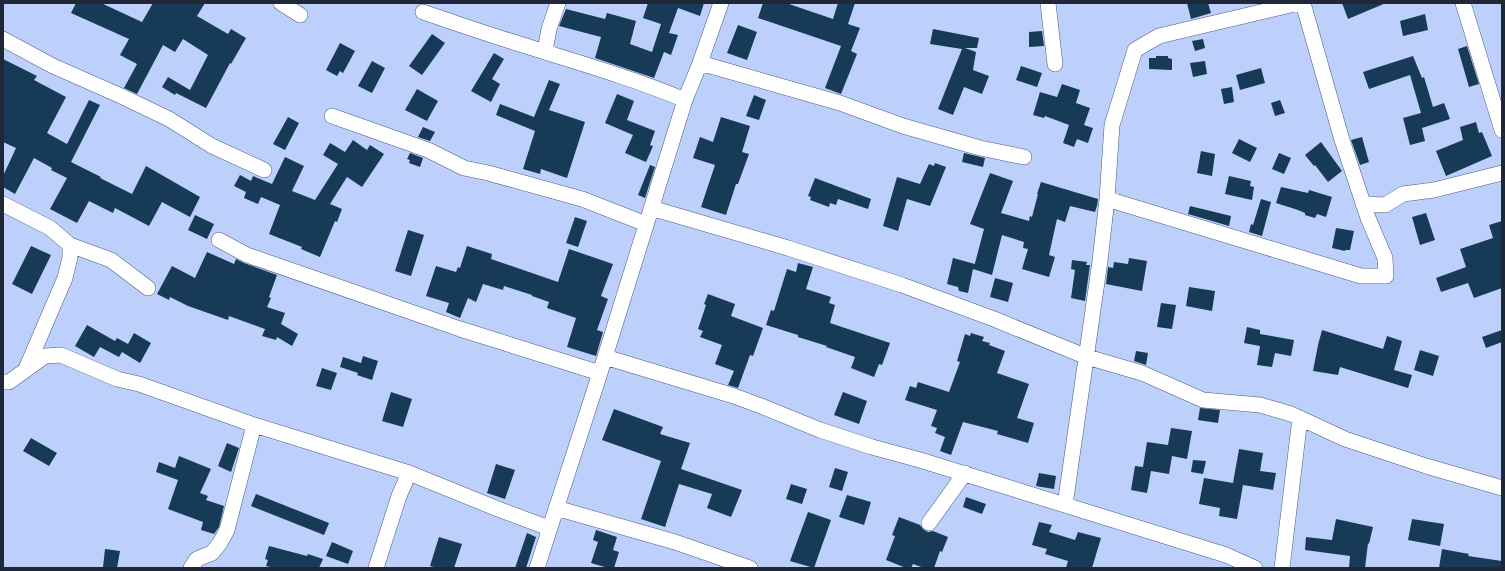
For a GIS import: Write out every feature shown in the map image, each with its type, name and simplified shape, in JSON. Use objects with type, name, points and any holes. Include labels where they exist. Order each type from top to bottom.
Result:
[{"type":"street","points":[[281,3],[300,15]]},
{"type":"street","points":[[545,51],[549,28],[558,3]]},
{"type":"street","points":[[537,568],[600,373],[685,100],[721,3]]},
{"type":"street","points":[[1048,3],[1055,64]]},
{"type":"street","points":[[1065,505],[1100,261],[1107,199],[1112,125],[1135,50],[1159,36],[1299,3]]},
{"type":"street","points":[[1107,199],[1361,276],[1386,276],[1385,258],[1363,204],[1342,140],[1304,3]]},
{"type":"street","points":[[1463,3],[1499,109],[1502,130]]},
{"type":"street","points":[[423,12],[653,87],[685,100]]},
{"type":"street","points":[[3,39],[53,66],[169,119],[212,146],[264,170]]},
{"type":"street","points":[[700,62],[840,103],[903,126],[980,148],[1024,157]]},
{"type":"street","points":[[332,116],[428,150],[464,168],[488,173],[582,199],[646,224]]},
{"type":"street","points":[[1363,204],[1385,205],[1404,194],[1434,190],[1502,173]]},
{"type":"street","points":[[3,204],[50,228],[70,245],[111,260],[148,288]]},
{"type":"street","points":[[651,208],[788,248],[902,285],[994,319],[1087,357],[1142,372],[1203,400],[1260,405],[1291,414],[1345,438],[1426,466],[1502,488]]},
{"type":"street","points":[[219,240],[254,258],[460,329],[600,373]]},
{"type":"street","points":[[26,369],[64,278],[70,257],[70,245]]},
{"type":"street","points":[[3,382],[9,382],[45,356],[61,355],[116,379],[139,384],[254,424],[409,473],[498,510],[549,528]]},
{"type":"street","points":[[605,357],[734,396],[820,430],[872,447],[965,473],[1226,555],[1256,568]]},
{"type":"street","points":[[1282,568],[1300,418]]},
{"type":"street","points":[[191,568],[197,559],[212,553],[220,543],[227,530],[254,424]]},
{"type":"street","points":[[376,568],[399,496],[409,473]]},
{"type":"street","points":[[929,523],[965,473]]},
{"type":"street","points":[[556,508],[675,542],[750,568]]},
{"type":"building","points":[[76,3],[101,3],[142,22],[153,3],[205,3],[197,16],[228,34],[231,29],[246,38],[231,64],[230,63],[206,108],[176,93],[175,95],[162,87],[168,77],[190,90],[208,55],[183,39],[175,52],[163,45],[137,94],[124,88],[137,64],[120,55],[129,39],[71,13]]},
{"type":"building","points":[[648,3],[704,3],[700,16],[678,8],[669,33],[678,35],[671,55],[664,52],[654,78],[595,58],[601,37],[559,26],[566,9],[605,19],[607,13],[636,21],[630,44],[652,52],[661,24],[643,18]]},
{"type":"building","points":[[763,3],[786,3],[833,19],[838,3],[855,3],[848,24],[860,28],[851,51],[857,54],[841,94],[825,88],[841,46],[758,18]]},
{"type":"building","points":[[1187,3],[1208,3],[1211,13],[1191,19]]},
{"type":"building","points":[[1342,3],[1386,3],[1348,19]]},
{"type":"building","points":[[1425,14],[1428,30],[1403,36],[1400,21]]},
{"type":"building","points":[[738,25],[757,32],[747,60],[727,53]]},
{"type":"building","points":[[933,29],[979,38],[977,48],[965,48],[976,52],[973,70],[989,76],[982,94],[964,87],[953,115],[938,109],[962,49],[930,44]]},
{"type":"building","points":[[1042,31],[1044,46],[1029,47],[1029,32]]},
{"type":"building","points":[[432,34],[445,43],[422,75],[409,66]]},
{"type":"building","points":[[1203,39],[1205,48],[1195,51],[1192,41]]},
{"type":"building","points":[[340,43],[355,51],[343,73],[340,71],[337,76],[326,70]]},
{"type":"building","points":[[1467,46],[1479,84],[1469,87],[1458,49]]},
{"type":"building","points":[[494,53],[504,59],[492,79],[500,84],[491,102],[471,91]]},
{"type":"building","points":[[1156,56],[1168,56],[1168,58],[1172,59],[1172,70],[1149,69],[1149,58],[1156,58]]},
{"type":"building","points":[[1413,56],[1422,78],[1424,77],[1433,107],[1444,103],[1450,119],[1422,128],[1425,141],[1410,145],[1403,118],[1421,113],[1410,75],[1369,89],[1363,72]]},
{"type":"building","points":[[3,59],[37,76],[34,80],[66,97],[47,133],[67,144],[89,100],[100,105],[71,162],[132,194],[146,166],[200,197],[190,217],[162,202],[149,226],[115,208],[113,213],[89,201],[77,223],[50,209],[67,178],[51,170],[52,168],[34,158],[15,194],[3,187],[3,176],[16,148],[3,142]]},
{"type":"building","points":[[372,61],[385,68],[372,93],[358,86]]},
{"type":"building","points":[[1205,61],[1207,74],[1193,77],[1190,63]]},
{"type":"building","points":[[1021,66],[1042,73],[1037,87],[1016,80]]},
{"type":"building","points":[[1261,68],[1265,83],[1240,90],[1236,75]]},
{"type":"building","points":[[549,80],[560,84],[549,110],[585,122],[567,178],[541,169],[540,174],[523,169],[535,131],[496,115],[500,104],[534,117]]},
{"type":"building","points":[[1062,84],[1080,90],[1076,103],[1090,108],[1084,125],[1093,128],[1088,143],[1077,139],[1074,147],[1063,143],[1069,125],[1045,116],[1044,118],[1033,115],[1040,92],[1057,97]]},
{"type":"building","points":[[1232,87],[1234,102],[1224,104],[1221,89]]},
{"type":"building","points":[[417,89],[438,101],[427,121],[405,110]]},
{"type":"building","points":[[617,94],[634,101],[627,120],[655,131],[650,145],[653,146],[646,162],[625,153],[633,135],[605,123]]},
{"type":"building","points":[[754,95],[766,100],[759,120],[746,116]]},
{"type":"building","points":[[1280,100],[1285,113],[1275,116],[1271,103]]},
{"type":"building","points":[[288,117],[299,123],[285,150],[273,144]]},
{"type":"building","points":[[721,117],[750,126],[742,152],[749,154],[738,184],[736,184],[726,215],[701,207],[715,165],[693,158],[700,137],[713,142]]},
{"type":"building","points":[[1476,122],[1479,133],[1482,132],[1492,156],[1446,176],[1436,151],[1463,140],[1460,127]]},
{"type":"building","points":[[423,127],[435,132],[430,141],[418,137]]},
{"type":"building","points":[[1362,137],[1369,162],[1360,165],[1351,140]]},
{"type":"building","points":[[1239,139],[1257,148],[1250,162],[1232,153]]},
{"type":"building","points":[[353,140],[367,150],[370,145],[384,154],[362,187],[347,177],[330,204],[342,209],[337,222],[335,221],[320,257],[301,249],[302,247],[269,234],[280,205],[261,197],[258,204],[244,198],[246,192],[234,186],[240,175],[251,181],[253,176],[272,184],[285,157],[304,166],[292,191],[315,200],[338,164],[323,155],[330,143],[345,152]]},
{"type":"building","points":[[1321,142],[1342,171],[1328,182],[1305,155]]},
{"type":"building","points":[[1201,151],[1215,154],[1212,176],[1197,173]]},
{"type":"building","points":[[410,153],[423,158],[420,167],[409,163],[410,160],[407,159]]},
{"type":"building","points":[[964,153],[985,158],[983,167],[962,162]]},
{"type":"building","points":[[1279,153],[1291,158],[1284,174],[1272,169]]},
{"type":"building","points":[[935,163],[946,167],[930,206],[907,199],[898,231],[883,226],[897,177],[920,184],[929,164],[934,166]]},
{"type":"building","points":[[650,165],[655,167],[645,198],[638,195]]},
{"type":"building","points":[[990,173],[1013,181],[1001,213],[1029,221],[1030,216],[1032,217],[1041,182],[1098,199],[1095,212],[1070,206],[1065,222],[1057,219],[1049,255],[1055,257],[1049,277],[1022,269],[1028,249],[1023,248],[1024,242],[1002,235],[992,275],[973,269],[968,293],[959,291],[958,287],[947,284],[953,258],[975,264],[984,229],[970,224]]},
{"type":"building","points":[[1229,176],[1251,181],[1250,186],[1254,187],[1252,200],[1225,194]]},
{"type":"building","points":[[815,178],[871,199],[868,209],[838,199],[836,205],[830,203],[829,207],[810,200],[811,197],[808,196]]},
{"type":"building","points":[[1281,187],[1308,193],[1309,190],[1332,197],[1326,217],[1317,214],[1315,218],[1305,215],[1305,213],[1298,210],[1276,203]]},
{"type":"building","points":[[1261,199],[1271,202],[1262,236],[1249,232],[1251,224],[1253,225]]},
{"type":"building","points":[[1190,206],[1231,216],[1229,226],[1188,214]]},
{"type":"building","points":[[1426,213],[1435,240],[1420,245],[1412,217]]},
{"type":"building","points":[[195,215],[214,224],[207,239],[188,230]]},
{"type":"building","points":[[575,217],[587,221],[578,247],[566,243]]},
{"type":"building","points":[[1502,221],[1502,288],[1474,298],[1468,283],[1441,292],[1436,278],[1466,267],[1460,249],[1493,238],[1489,225]]},
{"type":"building","points":[[1336,228],[1354,231],[1350,250],[1345,251],[1332,248]]},
{"type":"building","points":[[408,230],[424,235],[411,276],[395,271]]},
{"type":"building","points":[[31,246],[51,255],[32,294],[12,284]]},
{"type":"building","points":[[467,246],[492,254],[491,259],[558,282],[569,249],[613,264],[601,296],[608,299],[597,330],[603,332],[596,356],[567,347],[576,318],[547,308],[549,302],[532,295],[504,286],[503,290],[483,284],[476,302],[468,298],[460,318],[446,312],[449,303],[426,296],[436,266],[456,272],[458,267],[460,268]]},
{"type":"building","points":[[207,252],[234,264],[236,259],[277,275],[267,307],[285,313],[281,324],[298,334],[292,346],[277,337],[276,340],[262,336],[265,329],[229,316],[228,320],[188,306],[170,297],[169,300],[157,294],[172,266],[195,278]]},
{"type":"building","points":[[1129,258],[1147,261],[1142,291],[1106,284],[1108,267],[1113,268],[1114,262],[1128,264]]},
{"type":"building","points":[[1072,260],[1087,262],[1086,265],[1090,265],[1085,301],[1071,298],[1075,270],[1071,269]]},
{"type":"building","points":[[798,263],[813,267],[806,289],[831,297],[829,303],[835,305],[830,323],[890,343],[882,365],[879,364],[874,377],[851,368],[855,357],[798,337],[798,335],[766,325],[771,310],[774,311],[787,269],[796,272]]},
{"type":"building","points":[[995,278],[1013,283],[1008,302],[990,297]]},
{"type":"building","points":[[1189,287],[1215,291],[1212,311],[1186,306]]},
{"type":"building","points":[[708,294],[735,304],[731,316],[763,328],[753,356],[750,355],[738,388],[728,385],[734,371],[715,364],[722,345],[700,337],[703,331],[698,329]]},
{"type":"building","points":[[1161,303],[1176,305],[1172,329],[1157,327]]},
{"type":"building","points":[[87,325],[115,341],[117,338],[128,344],[134,333],[151,343],[140,363],[122,352],[119,357],[100,347],[94,357],[75,346]]},
{"type":"building","points":[[1247,327],[1260,330],[1260,334],[1294,340],[1291,356],[1275,353],[1272,367],[1257,365],[1260,346],[1244,343]]},
{"type":"building","points":[[1322,330],[1383,349],[1387,336],[1402,341],[1394,370],[1412,375],[1408,388],[1340,367],[1338,375],[1313,371]]},
{"type":"building","points":[[1502,330],[1502,342],[1486,348],[1482,337]]},
{"type":"building","points":[[971,333],[984,337],[982,341],[990,343],[989,345],[1005,351],[997,373],[1029,384],[1017,418],[1034,423],[1028,443],[997,434],[998,431],[963,422],[951,455],[940,451],[945,437],[935,433],[937,428],[931,426],[937,410],[905,400],[910,386],[916,388],[918,382],[949,392],[960,362],[957,361],[965,334],[970,336]]},
{"type":"building","points":[[1420,350],[1439,356],[1433,376],[1414,370]]},
{"type":"building","points":[[1136,351],[1148,353],[1146,365],[1134,361]]},
{"type":"building","points":[[363,356],[378,361],[372,380],[357,375],[358,373],[340,367],[343,357],[361,363]]},
{"type":"building","points":[[322,368],[337,373],[331,390],[316,386]]},
{"type":"building","points":[[391,392],[412,399],[403,427],[382,421]]},
{"type":"building","points":[[843,392],[867,401],[859,424],[834,415]]},
{"type":"building","points":[[1200,408],[1220,410],[1218,423],[1198,420]]},
{"type":"building","points":[[614,409],[663,427],[660,434],[690,443],[681,469],[742,490],[731,517],[707,508],[712,494],[679,484],[665,527],[641,519],[661,461],[602,440]]},
{"type":"building","points":[[1171,428],[1192,431],[1187,459],[1172,456],[1169,474],[1151,471],[1147,493],[1131,490],[1135,466],[1143,467],[1147,442],[1168,445]]},
{"type":"building","points":[[31,438],[57,453],[49,466],[23,451]]},
{"type":"building","points":[[227,443],[239,448],[231,472],[218,466]]},
{"type":"building","points":[[1239,449],[1263,453],[1260,471],[1276,473],[1273,490],[1243,485],[1237,519],[1219,516],[1220,508],[1199,504],[1204,478],[1233,483]]},
{"type":"building","points":[[179,456],[211,469],[200,493],[208,496],[206,500],[224,506],[219,527],[214,534],[201,530],[203,522],[168,509],[178,480],[156,472],[159,462],[175,468]]},
{"type":"building","points":[[1193,460],[1206,461],[1203,474],[1191,472]]},
{"type":"building","points":[[496,464],[515,470],[505,499],[487,493]]},
{"type":"building","points":[[835,468],[848,472],[842,491],[829,487]]},
{"type":"building","points":[[1039,473],[1056,476],[1054,489],[1036,486]]},
{"type":"building","points":[[791,484],[807,489],[802,504],[786,499]]},
{"type":"building","points":[[256,494],[329,523],[324,535],[251,506]]},
{"type":"building","points":[[847,495],[871,502],[864,525],[839,517]]},
{"type":"building","points":[[966,497],[986,504],[982,514],[963,507]]},
{"type":"building","points":[[808,512],[831,520],[814,568],[790,561]]},
{"type":"building","points":[[899,517],[920,525],[928,532],[933,531],[948,537],[942,552],[940,551],[934,568],[924,568],[913,564],[911,568],[906,568],[886,560],[895,536],[892,535]]},
{"type":"building","points":[[1336,519],[1373,527],[1369,544],[1368,543],[1365,568],[1349,568],[1350,556],[1305,550],[1306,537],[1332,540]]},
{"type":"building","points":[[1412,519],[1444,524],[1440,546],[1408,540]]},
{"type":"building","points":[[1039,522],[1052,525],[1049,532],[1075,540],[1078,532],[1101,538],[1092,568],[1066,568],[1068,561],[1045,554],[1047,549],[1032,545]]},
{"type":"building","points":[[596,530],[617,537],[613,550],[619,552],[614,568],[608,568],[591,563],[598,542],[593,540]]},
{"type":"building","points":[[527,533],[536,537],[526,568],[515,568]]},
{"type":"building","points":[[439,537],[462,544],[454,568],[438,568],[430,566]]},
{"type":"building","points":[[332,542],[353,551],[348,564],[326,556]]},
{"type":"building","points":[[269,546],[307,556],[308,554],[323,559],[319,568],[274,568],[266,566],[268,560],[265,559]]},
{"type":"building","points":[[105,549],[120,551],[117,568],[103,567]]},
{"type":"building","points":[[1442,549],[1469,554],[1468,556],[1502,561],[1502,568],[1439,568]]}]
